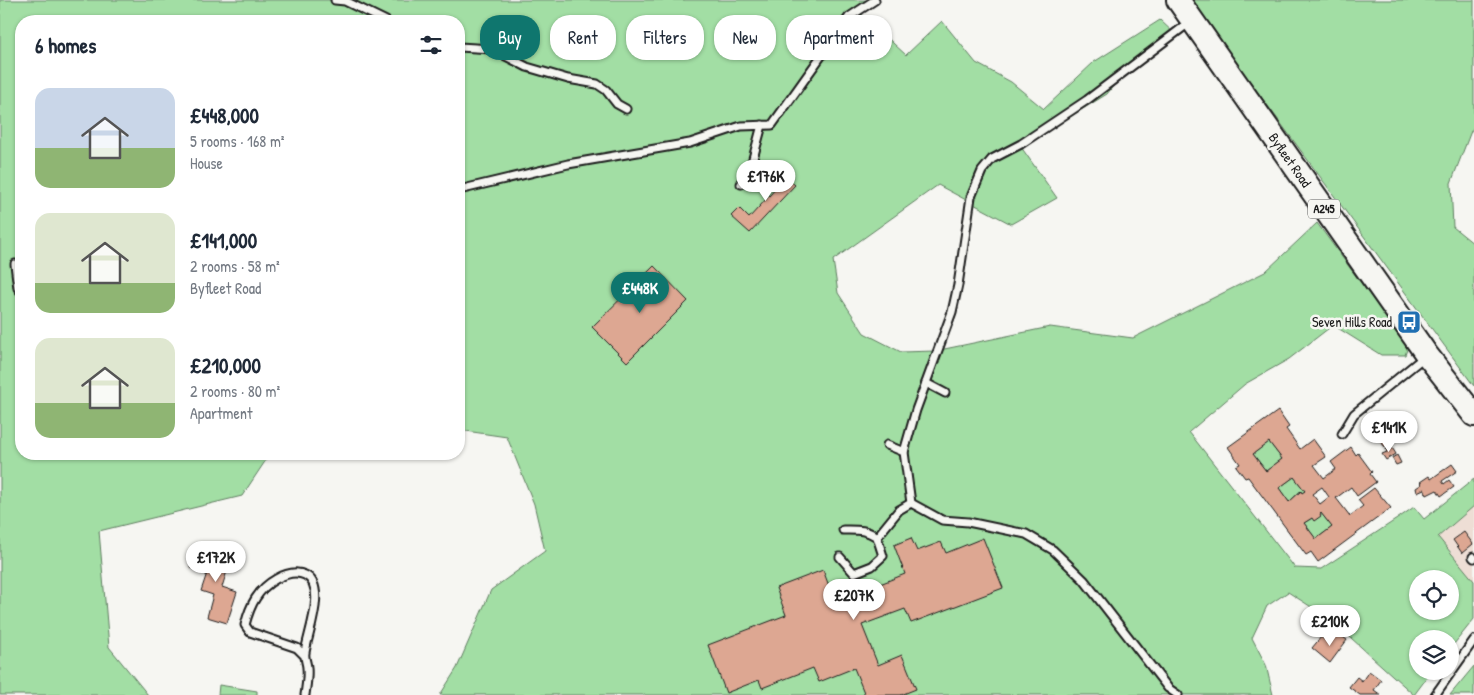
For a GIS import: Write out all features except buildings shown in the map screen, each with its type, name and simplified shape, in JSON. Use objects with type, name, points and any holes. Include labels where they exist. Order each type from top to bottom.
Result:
[{"type":"main road","name":"Byfleet Road","points":[[1178,0],[1427,355],[1474,415]]},
{"type":"lane","points":[[335,0],[345,1],[374,15]]},
{"type":"lane","points":[[465,189],[568,164],[690,143],[741,126],[772,125],[849,17],[875,0]]},
{"type":"lane","points":[[911,504],[904,452],[926,383],[952,312],[958,285],[971,197],[982,171],[992,159],[1020,144],[1087,100],[1192,20]]},
{"type":"lane","points":[[465,47],[492,49],[527,67],[568,79],[597,84],[606,90],[617,104],[626,109]]},
{"type":"lane","points":[[741,184],[751,166],[762,125]]},
{"type":"lane","points":[[1342,434],[1354,414],[1427,355]]},
{"type":"lane","points":[[926,383],[946,393]]},
{"type":"lane","points":[[887,445],[904,452]]},
{"type":"lane","points":[[877,537],[899,510],[911,504]]},
{"type":"lane","points":[[911,504],[942,520],[968,522],[1026,534],[1053,550],[1084,580],[1168,688],[1178,695]]},
{"type":"lane","points":[[840,557],[854,573],[872,566],[883,556],[877,537],[870,532],[843,530]]},
{"type":"lane","points":[[304,655],[314,619],[314,584],[307,576],[296,572],[283,575],[268,583],[256,595],[248,611],[245,625],[250,632],[297,648],[304,655],[308,670],[305,695]]},
{"type":"lane","points":[[1435,695],[1474,641]]},
{"type":"shaded area","points":[[1474,506],[1474,581],[1438,537]]},
{"type":"green space","points":[[0,0],[875,0],[858,11],[862,15],[786,15],[786,60],[892,60],[892,42],[906,55],[942,21],[976,63],[1011,82],[1044,109],[1094,62],[1160,20],[1177,36],[1129,66],[1107,94],[1021,147],[1057,198],[1011,224],[938,185],[833,260],[838,293],[864,333],[901,352],[935,351],[1050,327],[1133,338],[1265,272],[1317,223],[1408,347],[1405,355],[1381,355],[1333,325],[1289,359],[1245,384],[1189,432],[1295,568],[1321,569],[1414,507],[1424,519],[1474,479],[1474,506],[1438,537],[1474,581],[1474,619],[1459,638],[1459,630],[1409,630],[1409,680],[1425,680],[1414,695],[1330,619],[1288,592],[1267,606],[1252,638],[1266,665],[1273,695],[440,695],[457,668],[491,590],[545,551],[534,504],[507,437],[465,431],[465,15],[15,15],[15,460],[266,460],[242,496],[99,531],[109,647],[148,695],[0,695]]},
{"type":"green space","points":[[1190,0],[1474,0],[1474,127],[1451,183],[1453,227],[1474,244],[1474,386]]},
{"type":"green space","points":[[1269,442],[1282,459],[1266,471],[1253,454]]},
{"type":"green space","points":[[1294,477],[1305,491],[1302,493],[1300,491],[1289,502],[1279,488]]},
{"type":"green space","points":[[1321,513],[1332,527],[1316,539],[1304,523]]},
{"type":"green space","points":[[1474,666],[1474,695],[1450,695]]},
{"type":"green space","points":[[219,685],[257,691],[257,695],[218,695]]},
{"type":"place","name":"Seven Hills Road","points":[[1409,322]]}]
